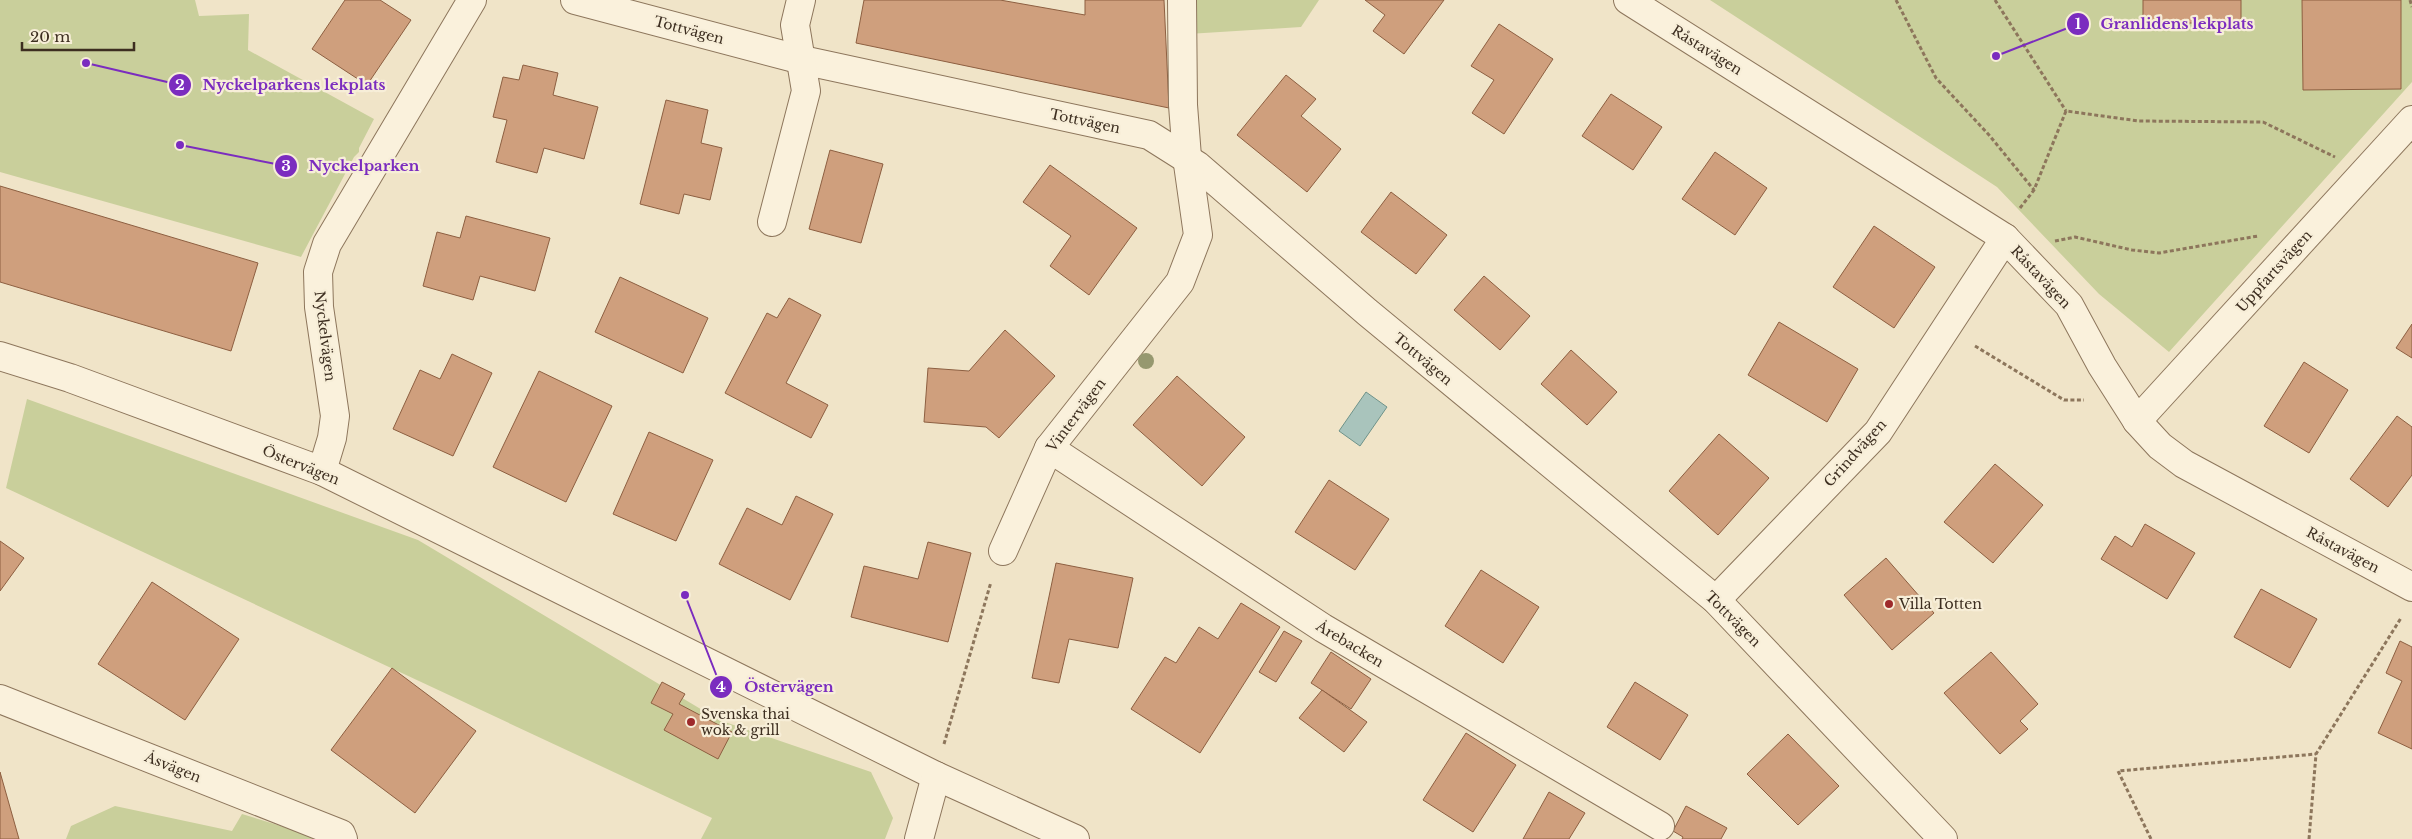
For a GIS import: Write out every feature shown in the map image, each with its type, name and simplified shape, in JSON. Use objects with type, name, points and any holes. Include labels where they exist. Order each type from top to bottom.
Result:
[{"type":"street","name":"Nyckelvägen","points":[[322,471],[332,438],[335,416],[318,307],[318,272],[327,244],[472,0]]},
{"type":"street","name":"Tottvägen","points":[[575,0],[802,60],[1149,135],[1186,157],[1366,312],[1716,600],[1943,839]]},
{"type":"street","points":[[772,222],[806,91],[795,25],[801,0]]},
{"type":"street","name":"Vintervägen","points":[[1003,551],[1049,448],[1182,279],[1198,235],[1186,157],[1182,105],[1182,0]]},
{"type":"street","name":"Råstavägen","points":[[1628,0],[2005,238],[2069,305],[2102,366],[2137,421],[2160,446],[2187,466],[2412,587]]},
{"type":"street","name":"Uppfartsvägen","points":[[2137,421],[2412,120]]},
{"type":"street","name":"Grindvägen","points":[[1716,600],[1878,432],[2005,238]]},
{"type":"street","name":"Östervägen","points":[[0,356],[70,378],[322,471],[936,776],[1064,837]]},
{"type":"street","name":"Årebacken","points":[[1049,448],[1323,628],[1660,826]]},
{"type":"street","name":"Åsvägen","points":[[0,699],[341,834],[343,839]]},
{"type":"street","points":[[918,839],[936,776]]},
{"type":"path","points":[[1896,0],[1936,78],[1989,135],[2034,190]]},
{"type":"path","points":[[1995,0],[2066,110],[2139,121],[2263,122],[2342,160]]},
{"type":"path","points":[[2410,0],[2412,7]]},
{"type":"path","points":[[2005,238],[2016,212],[2034,190],[2066,110]]},
{"type":"path","points":[[2051,242],[2074,238],[2132,250],[2159,253],[2222,244],[2264,235]]},
{"type":"path","points":[[1967,341],[2064,400],[2086,399]]},
{"type":"path","points":[[936,776],[993,575],[1003,551]]},
{"type":"path","points":[[2310,839],[2316,754],[2402,616]]},
{"type":"path","points":[[2151,839],[2118,771],[2316,754]]},
{"type":"green space","points":[[0,0],[195,0],[199,16],[249,14],[248,50],[374,119],[359,148],[359,152],[354,157],[301,257],[0,172]]},
{"type":"green space","points":[[1187,0],[1319,0],[1301,27],[1188,34]]},
{"type":"green space","points":[[1710,0],[2412,0],[2412,82],[2169,352],[2099,294],[1997,187]]},
{"type":"green space","points":[[27,399],[418,540],[719,720],[871,772],[893,818],[885,839],[701,839],[712,818],[6,488]]},
{"type":"green space","points":[[115,806],[232,831],[242,814],[323,839],[66,839],[71,826]]},
{"type":"water","points":[[1366,392],[1387,407],[1360,446],[1339,431]]},
{"type":"building","points":[[345,0],[380,0],[411,20],[367,85],[312,49]]},
{"type":"building","points":[[864,0],[1000,0],[1085,15],[1085,0],[1164,0],[1169,108],[856,43]]},
{"type":"building","points":[[1365,0],[1444,0],[1404,54],[1373,31],[1385,15]]},
{"type":"building","points":[[2143,0],[2241,0],[2241,23],[2143,23]]},
{"type":"building","points":[[2302,0],[2401,0],[2401,89],[2303,90]]},
{"type":"building","points":[[1499,24],[1553,59],[1504,134],[1472,113],[1494,80],[1471,66]]},
{"type":"building","points":[[523,65],[558,73],[553,95],[598,107],[584,159],[544,148],[537,173],[496,162],[507,120],[493,117],[503,77],[519,80]]},
{"type":"building","points":[[1286,75],[1316,99],[1301,116],[1341,149],[1307,192],[1237,135]]},
{"type":"building","points":[[1611,94],[1662,127],[1633,170],[1582,136]]},
{"type":"building","points":[[666,100],[708,110],[701,143],[722,148],[710,200],[684,194],[679,214],[640,204]]},
{"type":"building","points":[[830,150],[883,164],[861,243],[809,229]]},
{"type":"building","points":[[1715,152],[1767,188],[1735,235],[1682,199]]},
{"type":"building","points":[[1050,165],[1137,228],[1089,295],[1050,266],[1071,236],[1023,202]]},
{"type":"building","points":[[0,186],[258,263],[231,351],[0,282]]},
{"type":"building","points":[[1391,192],[1447,235],[1416,274],[1361,232]]},
{"type":"building","points":[[466,216],[550,238],[535,291],[480,276],[473,300],[423,286],[437,232],[460,238]]},
{"type":"building","points":[[1874,226],[1935,267],[1894,328],[1833,287]]},
{"type":"building","points":[[1484,276],[1530,316],[1500,350],[1454,310]]},
{"type":"building","points":[[620,277],[708,318],[683,373],[595,332]]},
{"type":"building","points":[[789,298],[821,315],[786,383],[828,405],[811,438],[725,393],[767,313],[777,318]]},
{"type":"building","points":[[1779,322],[1858,369],[1827,422],[1748,375]]},
{"type":"building","points":[[2412,324],[2412,358],[2396,348]]},
{"type":"building","points":[[1005,330],[1055,376],[999,438],[986,427],[924,422],[928,368],[969,371]]},
{"type":"building","points":[[1571,350],[1617,392],[1587,425],[1541,384]]},
{"type":"building","points":[[452,354],[492,373],[453,456],[393,429],[420,370],[440,379]]},
{"type":"building","points":[[2304,362],[2348,390],[2309,453],[2264,426]]},
{"type":"building","points":[[539,371],[612,406],[566,502],[493,467]]},
{"type":"building","points":[[1177,376],[1245,437],[1202,486],[1133,425]]},
{"type":"building","points":[[2397,416],[2412,427],[2412,475],[2388,507],[2350,479]]},
{"type":"building","points":[[649,432],[713,460],[676,541],[613,514]]},
{"type":"building","points":[[1719,434],[1769,478],[1718,535],[1669,491]]},
{"type":"building","points":[[1995,464],[2043,505],[1993,563],[1944,522]]},
{"type":"building","points":[[1329,480],[1389,519],[1355,570],[1295,532]]},
{"type":"building","points":[[796,496],[833,514],[790,600],[719,564],[747,508],[782,525]]},
{"type":"building","points":[[2145,524],[2195,553],[2167,599],[2101,559],[2115,536],[2132,547]]},
{"type":"building","points":[[0,541],[24,558],[0,591]]},
{"type":"building","points":[[928,542],[971,553],[948,642],[851,617],[864,566],[918,579]]},
{"type":"building","name":"Villa Totten","points":[[1886,558],[1934,613],[1892,650],[1844,595]]},
{"type":"building","points":[[1056,563],[1133,578],[1118,648],[1069,639],[1059,683],[1032,678]]},
{"type":"building","points":[[1481,570],[1539,607],[1503,663],[1445,626]]},
{"type":"building","points":[[152,582],[239,639],[185,720],[98,664]]},
{"type":"building","points":[[2261,589],[2317,619],[2290,668],[2234,637]]},
{"type":"building","points":[[1241,603],[1280,627],[1200,753],[1131,709],[1165,657],[1176,663],[1199,627],[1218,639]]},
{"type":"building","points":[[1284,631],[1302,641],[1276,682],[1259,672]]},
{"type":"building","points":[[2400,641],[2412,647],[2412,749],[2378,733],[2402,681],[2386,673]]},
{"type":"building","points":[[1331,652],[1371,679],[1351,709],[1311,683]]},
{"type":"building","points":[[1991,652],[2038,704],[2020,721],[2028,729],[2000,754],[1944,693]]},
{"type":"building","points":[[392,668],[476,731],[415,813],[331,750]]},
{"type":"building","name":"Svenska thai wok & grill","points":[[662,682],[685,694],[679,704],[732,732],[718,759],[664,730],[673,714],[651,703]]},
{"type":"building","points":[[1635,682],[1688,715],[1660,760],[1607,727]]},
{"type":"building","points":[[1322,690],[1367,722],[1344,752],[1299,718]]},
{"type":"building","points":[[1466,733],[1516,765],[1473,832],[1423,800]]},
{"type":"building","points":[[1788,734],[1839,786],[1798,825],[1747,774]]},
{"type":"building","points":[[0,772],[19,839],[0,839]]},
{"type":"building","points":[[1549,792],[1585,813],[1569,839],[1523,839]]},
{"type":"building","points":[[1686,806],[1727,828],[1721,839],[1682,839],[1683,837],[1673,831]]},
{"type":"place","name":"Granlidens lekplats","points":[[1996,56]]},
{"type":"place","name":"Nyckelparkens lekplats","points":[[86,63]]},
{"type":"place","name":"Nyckelparken","points":[[180,145]]},
{"type":"place","name":"Östervägen","points":[[685,595]]},
{"type":"place","name":"Villa Totten","points":[[1889,604]]},
{"type":"place","name":"Svenska thai wok & grill","points":[[691,722]]}]
